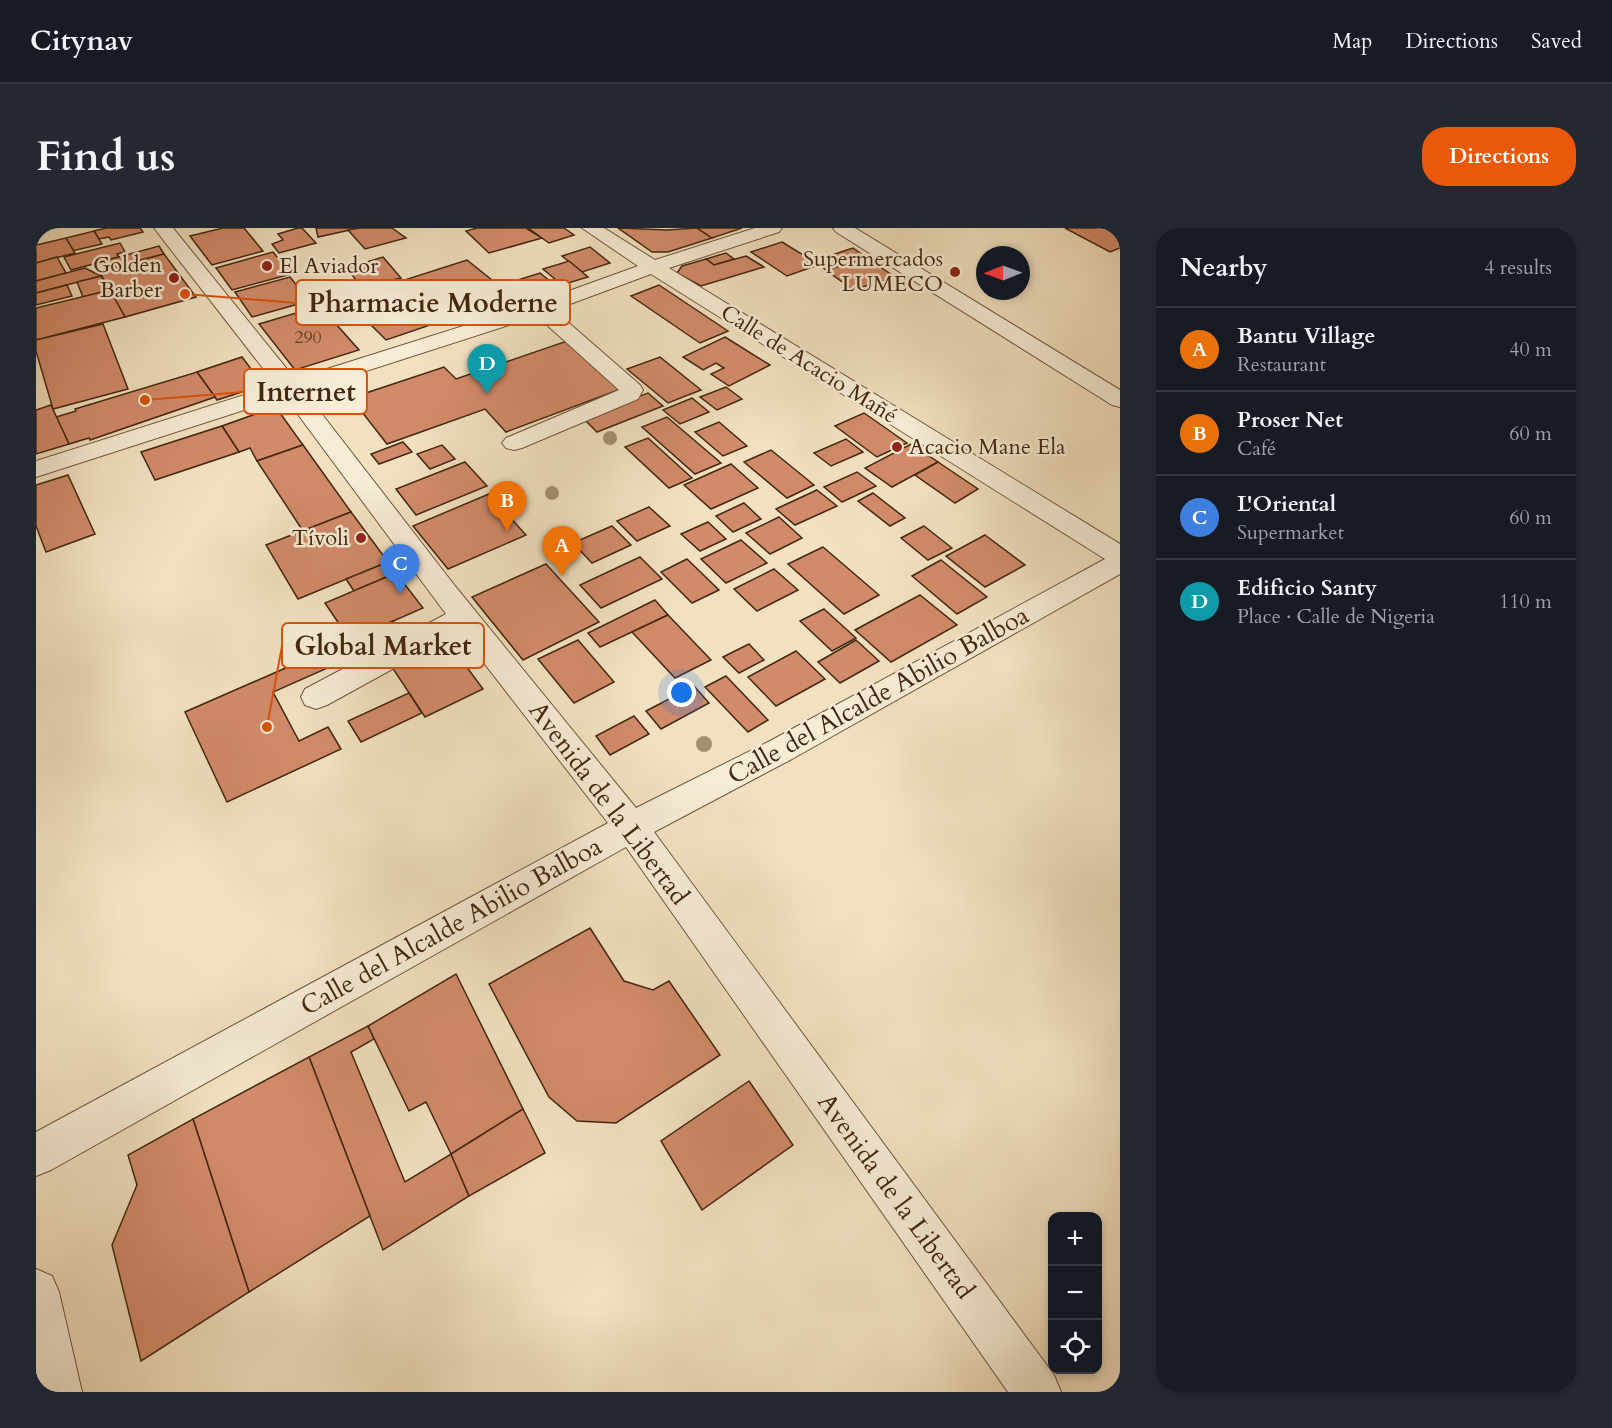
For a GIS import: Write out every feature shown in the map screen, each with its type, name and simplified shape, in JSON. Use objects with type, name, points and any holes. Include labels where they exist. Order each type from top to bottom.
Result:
[{"type":"street","name":"Avenida de la Libertad","points":[[163,228],[291,389],[630,827],[1037,1392]]},
{"type":"street","name":"Calle de Acacio Mañé","points":[[591,228],[1120,556]]},
{"type":"street","points":[[36,469],[540,308],[652,267],[773,228]]},
{"type":"street","points":[[842,228],[1120,400]]},
{"type":"street","points":[[514,443],[633,390],[540,308]]},
{"type":"street","name":"Calle del Alcalde Abilio Balboa","points":[[36,1155],[630,827],[781,750],[1120,562]]},
{"type":"street","points":[[316,696],[465,616]]},
{"type":"street","points":[[36,1292],[58,1392]]},
{"type":"building","points":[[106,228],[140,228],[143,232],[111,240],[109,237],[99,239],[94,231]]},
{"type":"building","points":[[223,228],[244,228],[263,251],[212,265],[190,236]]},
{"type":"building","points":[[302,228],[316,243],[279,253],[272,244],[283,240],[278,234]]},
{"type":"building","points":[[316,228],[359,228],[318,237]]},
{"type":"building","points":[[392,228],[406,238],[365,249],[348,230]]},
{"type":"building","points":[[477,228],[526,228],[542,238],[489,253],[466,231]]},
{"type":"building","points":[[528,228],[564,228],[574,235],[549,243]]},
{"type":"building","points":[[618,228],[667,230],[697,228],[712,238],[668,252],[652,252]]},
{"type":"building","points":[[697,228],[742,228],[712,238]]},
{"type":"building","points":[[1065,228],[1120,228],[1120,248],[1110,252]]},
{"type":"building","points":[[94,231],[102,244],[72,251],[66,238]]},
{"type":"building","points":[[66,238],[75,253],[36,263],[36,245]]},
{"type":"building","points":[[782,242],[818,265],[787,276],[751,252]]},
{"type":"building","points":[[120,243],[125,252],[117,254],[119,257],[71,270],[64,257]]},
{"type":"building","points":[[159,246],[164,254],[108,269],[104,261]]},
{"type":"building","points":[[590,247],[610,263],[582,272],[562,256]]},
{"type":"building","points":[[853,248],[867,258],[826,270],[813,261]]},
{"type":"building","points":[[273,252],[291,274],[232,290],[216,268]]},
{"type":"building","points":[[726,253],[734,259],[714,265],[706,259]]},
{"type":"building","points":[[164,254],[196,297],[125,317],[99,271]]},
{"type":"building","points":[[746,256],[764,267],[701,286],[677,273],[682,266],[706,259],[714,265]]},
{"type":"building","points":[[57,257],[66,273],[36,281],[36,263]]},
{"type":"building","points":[[383,257],[401,278],[361,287],[347,268]]},
{"type":"building","points":[[867,258],[895,277],[853,290],[826,270]]},
{"type":"building","points":[[467,260],[513,297],[386,340],[345,299]]},
{"type":"building","points":[[569,261],[588,277],[562,285],[543,269]]},
{"type":"building","points":[[85,268],[101,276],[36,293],[36,281]]},
{"type":"building","points":[[540,273],[556,286],[523,296],[508,283]]},
{"type":"building","points":[[101,276],[110,290],[83,297],[77,282]]},
{"type":"building","points":[[290,277],[309,301],[252,317],[235,292]]},
{"type":"building","points":[[67,285],[72,296],[36,305],[36,293]]},
{"type":"building","points":[[659,285],[728,331],[700,343],[631,296]]},
{"type":"building","points":[[110,290],[125,317],[36,340],[36,308]]},
{"type":"building","points":[[320,306],[359,350],[295,370],[259,324]]},
{"type":"building","points":[[103,324],[128,389],[53,409],[36,351],[36,340]]},
{"type":"building","points":[[725,337],[770,365],[729,386],[711,374],[724,368],[716,363],[703,370],[683,357]]},
{"type":"building","points":[[567,341],[621,389],[506,432],[485,409],[387,444],[351,398],[444,367],[456,379]]},
{"type":"building","points":[[242,357],[258,378],[248,390],[217,400],[197,372]]},
{"type":"building","points":[[660,357],[701,390],[668,403],[627,369]]},
{"type":"building","points":[[197,372],[215,397],[90,440],[89,438],[69,444],[56,417],[76,411],[75,409]]},
{"type":"building","points":[[726,387],[742,399],[717,410],[700,397]]},
{"type":"building","points":[[648,393],[663,406],[597,432],[583,418]]},
{"type":"building","points":[[692,398],[709,412],[680,424],[663,410]]},
{"type":"building","points":[[51,405],[69,444],[36,454],[36,410]]},
{"type":"building","points":[[264,411],[280,413],[303,445],[257,461],[250,448],[239,452],[222,426]]},
{"type":"building","points":[[864,413],[907,443],[877,457],[835,426]]},
{"type":"building","points":[[667,417],[721,463],[695,474],[642,427]]},
{"type":"building","points":[[719,422],[747,446],[723,456],[695,432]]},
{"type":"building","points":[[222,426],[239,452],[155,480],[141,452]]},
{"type":"building","points":[[648,438],[692,478],[669,488],[625,447]]},
{"type":"building","points":[[846,439],[863,452],[831,466],[814,453]]},
{"type":"building","points":[[403,442],[412,452],[379,464],[371,454]]},
{"type":"building","points":[[911,444],[938,462],[892,487],[865,468]]},
{"type":"building","points":[[303,445],[351,512],[303,531],[257,461]]},
{"type":"building","points":[[442,445],[455,459],[430,469],[417,454]]},
{"type":"building","points":[[771,450],[814,485],[787,498],[744,462]]},
{"type":"building","points":[[465,462],[487,486],[416,515],[396,489]]},
{"type":"building","points":[[938,462],[978,489],[955,503],[915,475]]},
{"type":"building","points":[[731,464],[758,488],[711,509],[684,485]]},
{"type":"building","points":[[857,472],[876,486],[842,502],[824,487]]},
{"type":"building","points":[[68,475],[95,534],[46,552],[36,526],[36,485]]},
{"type":"building","points":[[817,490],[837,506],[795,525],[776,509]]},
{"type":"building","points":[[873,493],[905,518],[890,526],[858,501]]},
{"type":"building","points":[[489,494],[526,535],[448,569],[413,526]]},
{"type":"building","points":[[744,503],[761,519],[733,532],[716,516]]},
{"type":"building","points":[[649,507],[670,526],[637,541],[617,521]]},
{"type":"building","points":[[351,512],[388,562],[298,599],[266,545]]},
{"type":"building","points":[[779,517],[802,538],[770,554],[746,533]]},
{"type":"building","points":[[708,522],[726,539],[700,551],[681,534]]},
{"type":"building","points":[[612,526],[631,545],[592,563],[573,543]]},
{"type":"building","points":[[924,526],[952,548],[928,560],[901,538]]},
{"type":"building","points":[[985,535],[1025,565],[985,587],[946,556]]},
{"type":"building","points":[[741,540],[767,563],[726,583],[701,559]]},
{"type":"building","points":[[823,547],[879,595],[844,614],[788,564]]},
{"type":"building","points":[[640,557],[662,579],[601,608],[580,585]]},
{"type":"building","points":[[687,559],[719,590],[692,603],[661,572]]},
{"type":"building","points":[[941,560],[987,597],[957,614],[912,576]]},
{"type":"building","points":[[388,562],[396,573],[354,591],[346,579]]},
{"type":"building","points":[[546,564],[599,622],[523,660],[472,597]]},
{"type":"building","points":[[774,569],[798,590],[757,611],[734,589]]},
{"type":"building","points":[[396,573],[423,608],[350,640],[325,603]]},
{"type":"building","points":[[920,595],[957,625],[891,662],[855,630]]},
{"type":"building","points":[[655,600],[668,615],[600,647],[588,633]]},
{"type":"building","points":[[824,609],[856,638],[832,651],[800,621]]},
{"type":"building","points":[[668,615],[711,660],[675,678],[632,632]]},
{"type":"building","points":[[393,621],[402,635],[273,692],[299,741],[328,727],[341,749],[227,802],[185,712]]},
{"type":"building","points":[[446,639],[483,689],[425,717],[390,664]]},
{"type":"building","points":[[578,640],[614,682],[574,703],[538,659]]},
{"type":"building","points":[[856,640],[879,661],[840,683],[818,662]]},
{"type":"building","points":[[749,644],[764,660],[739,673],[723,657]]},
{"type":"building","points":[[796,651],[825,679],[776,706],[748,677]]},
{"type":"building","points":[[726,676],[768,720],[748,732],[705,687]]},
{"type":"building","points":[[694,686],[709,703],[661,729],[646,711]]},
{"type":"building","points":[[409,693],[422,713],[361,742],[348,721]]},
{"type":"building","points":[[634,716],[649,734],[610,755],[596,736]]},
{"type":"building","points":[[590,928],[624,981],[653,990],[669,981],[720,1055],[616,1123],[577,1121],[549,1097],[489,984]]},
{"type":"building","points":[[456,974],[523,1109],[451,1154],[426,1102],[409,1111],[368,1026]]},
{"type":"building","points":[[368,1026],[374,1039],[351,1052],[405,1182],[451,1154],[469,1196],[383,1250],[309,1057]]},
{"type":"building","points":[[309,1057],[370,1216],[249,1292],[193,1119]]},
{"type":"building","points":[[749,1081],[793,1145],[702,1210],[661,1141]]},
{"type":"building","points":[[523,1109],[545,1153],[469,1196],[451,1154]]},
{"type":"building","points":[[193,1119],[249,1292],[141,1361],[112,1245],[137,1185],[128,1155]]},
{"type":"place","name":"El Aviador","points":[[267,266]]},
{"type":"place","name":"Supermercados LUMECO","points":[[955,272]]},
{"type":"place","name":"Golden Barber","points":[[174,278]]},
{"type":"place","name":"Pharmacie Moderne","points":[[185,294]]},
{"type":"place","name":"Edificio Santy","points":[[487,394]]},
{"type":"place","name":"Internet","points":[[145,400]]},
{"type":"place","name":"Acacio Mane Ela","points":[[897,447]]},
{"type":"place","name":"Proser Net","points":[[507,531]]},
{"type":"place","name":"Tívoli","points":[[361,538]]},
{"type":"place","name":"Bantu Village","points":[[562,576]]},
{"type":"place","name":"L'Oriental","points":[[400,594]]},
{"type":"place","name":"Global Market","points":[[267,727]]}]
